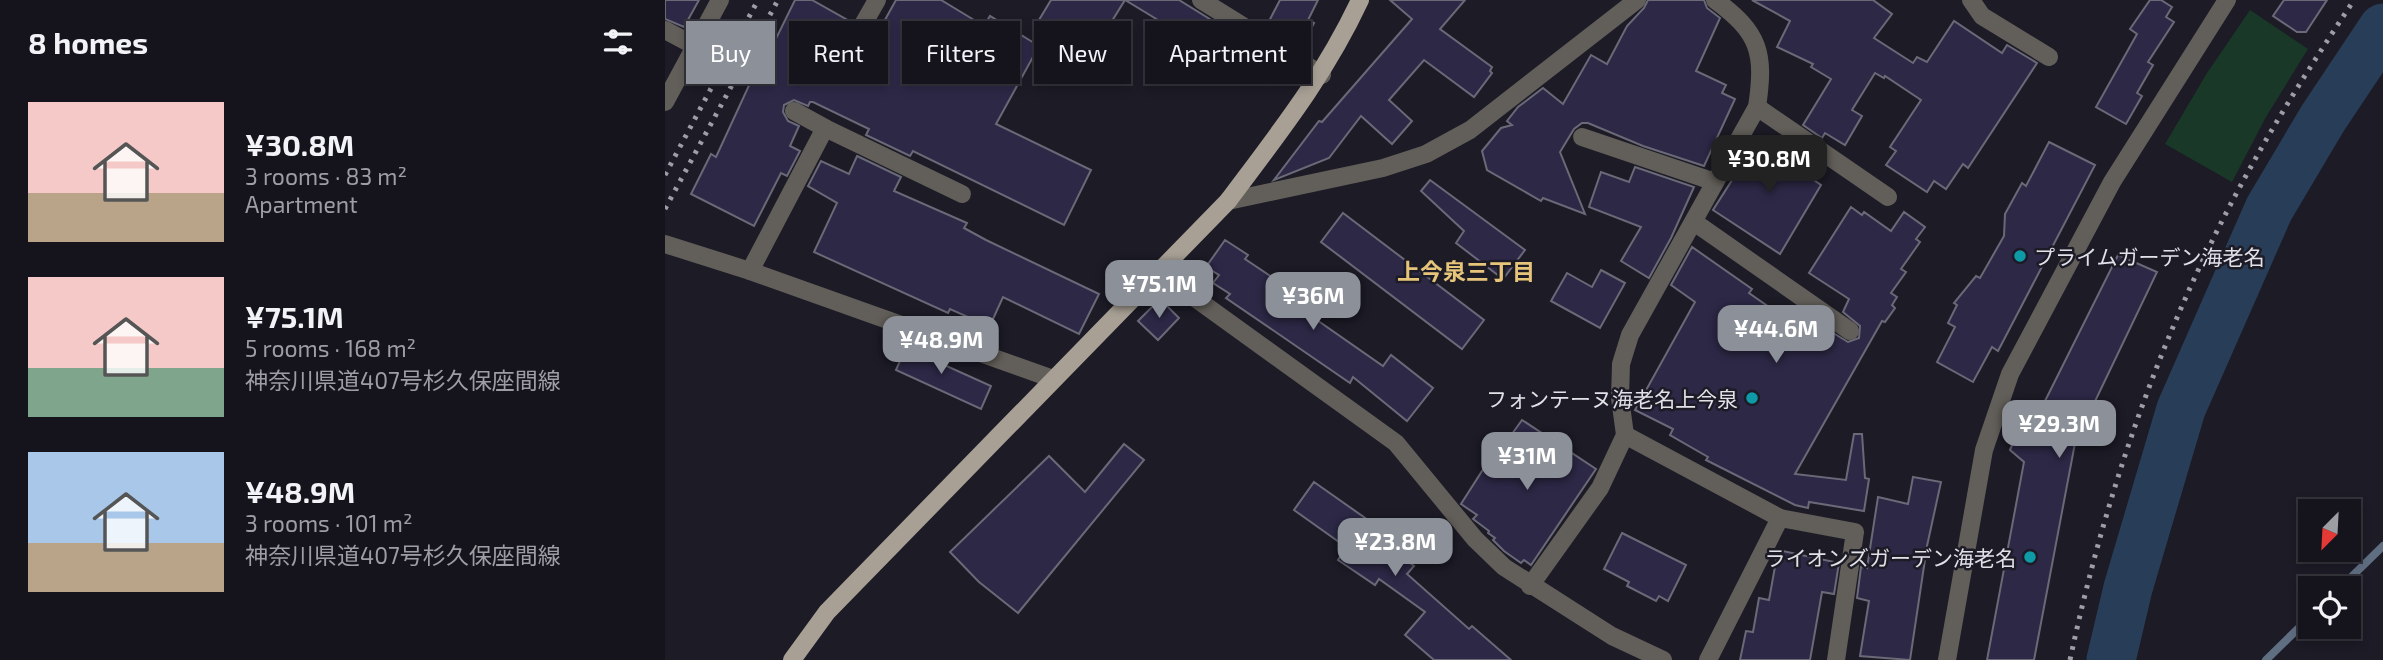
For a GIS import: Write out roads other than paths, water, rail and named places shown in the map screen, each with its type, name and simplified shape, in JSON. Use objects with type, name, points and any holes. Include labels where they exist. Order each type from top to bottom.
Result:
[{"type":"main road","points":[[792,660],[827,612],[1228,201],[1277,139],[1322,75],[1360,0]]},
{"type":"street","points":[[709,21],[720,0]]},
{"type":"street","points":[[865,21],[877,0]]},
{"type":"street","points":[[1201,0],[1223,6],[1322,75]]},
{"type":"street","points":[[1530,586],[1600,488],[1625,435],[1620,398],[1621,364],[1630,335],[1756,107],[1762,71],[1755,41],[1738,17],[1714,0]]},
{"type":"street","points":[[1971,0],[1982,16],[2049,57]]},
{"type":"street","points":[[1947,660],[1984,450],[2010,374],[2112,182],[2227,0]]},
{"type":"street","points":[[1228,201],[1383,168],[1426,154],[1470,130],[1631,2]]},
{"type":"street","points":[[665,30],[686,41]]},
{"type":"street","points":[[665,102],[686,63]]},
{"type":"street","points":[[1756,107],[1888,197]]},
{"type":"street","points":[[794,111],[962,194]]},
{"type":"street","points":[[750,271],[825,128]]},
{"type":"street","points":[[1582,136],[1715,182]]},
{"type":"street","points":[[1694,222],[1850,331]]},
{"type":"street","points":[[665,244],[750,271],[1053,379]]},
{"type":"street","points":[[1159,272],[1396,443],[1475,539],[1504,567],[1612,636],[1663,660]]},
{"type":"street","points":[[1625,435],[1780,518],[1855,532],[1836,660]]},
{"type":"street","points":[[1708,660],[1780,518]]},
{"type":"waterway","points":[[2111,660],[2128,588],[2181,409],[2269,209],[2323,118],[2383,28]]},
{"type":"waterway","points":[[2352,576],[2383,546]]},
{"type":"waterway","points":[[2266,660],[2298,629]]},
{"type":"railway","points":[[665,175],[758,0]]},
{"type":"railway","points":[[665,209],[778,0]]},
{"type":"railway","points":[[2070,660],[2085,595],[2121,467],[2167,342],[2193,282],[2253,163],[2354,0]]},
{"type":"place","name":"プライムガーデン海老名","points":[[2020,256]]},
{"type":"place","name":"フォンテーヌ海老名上今泉","points":[[1752,398]]},
{"type":"place","name":"ライオンズガーデン海老名","points":[[2030,557]]},
{"type":"district","name":"上今泉三丁目","points":[[1466,271]]}]
